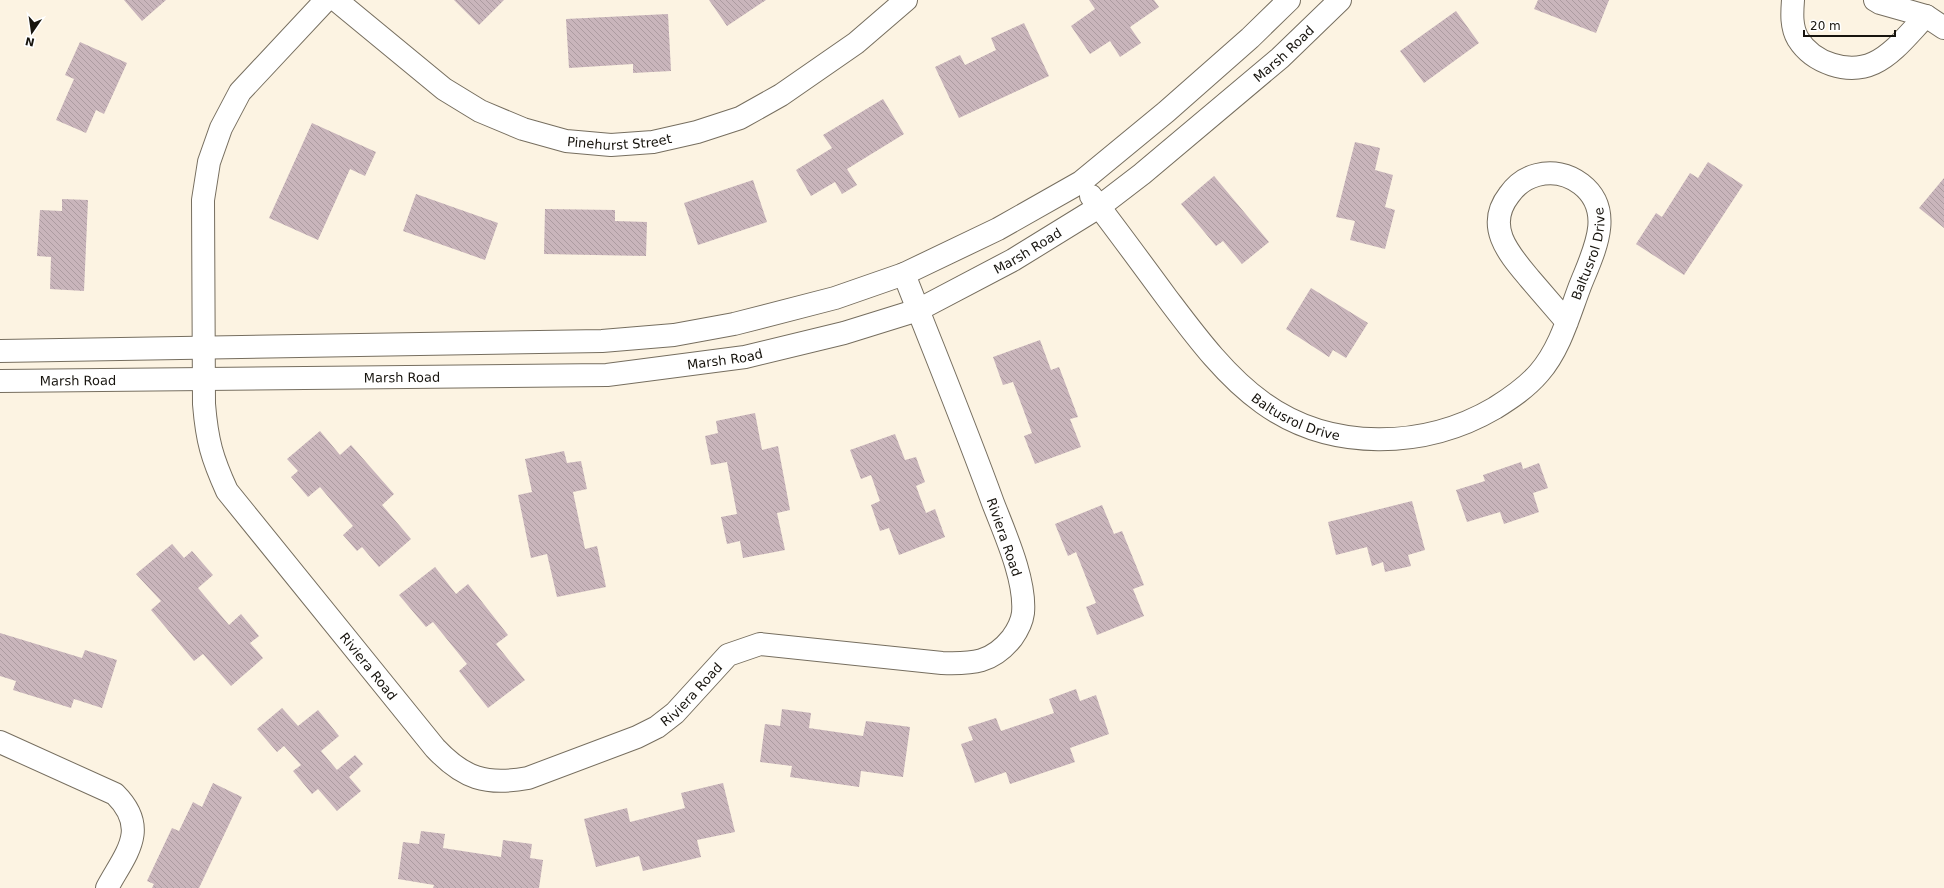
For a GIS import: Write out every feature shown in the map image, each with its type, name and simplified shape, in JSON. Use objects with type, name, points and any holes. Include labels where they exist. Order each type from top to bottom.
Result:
[{"type":"street","name":"Riviera Road","points":[[326,0],[240,92],[221,128],[209,162],[203,200],[204,379],[206,434],[213,460],[227,491],[442,756],[459,771],[476,778],[510,782],[534,776],[638,738],[658,727],[675,713],[728,655],[760,644],[961,664],[990,658],[1004,648],[1016,632],[1023,614],[1023,596],[1015,560],[964,423],[904,274]]},
{"type":"street","name":"Pinehurst Street","points":[[336,0],[444,90],[480,111],[523,129],[566,141],[611,145],[653,142],[697,132],[740,118],[781,95],[856,43],[906,0]]},
{"type":"street","points":[[0,351],[602,341],[674,336],[734,324],[835,298],[904,274],[998,229],[1080,182],[1172,107],[1250,38],[1289,0]]},
{"type":"street","name":"Marsh Road","points":[[0,381],[607,375],[745,357],[844,333],[918,310],[1013,260],[1099,207],[1147,170],[1280,58],[1340,0]]},
{"type":"street","points":[[1793,0],[1793,25],[1798,38],[1816,57],[1830,64],[1845,67],[1860,67],[1874,63],[1899,44],[1920,8]]},
{"type":"street","points":[[1875,0],[1880,3],[1920,8],[1944,28]]},
{"type":"street","name":"Baltusrol Drive","points":[[1080,182],[1190,328],[1240,383],[1263,403],[1287,417],[1310,427],[1334,434],[1361,438],[1409,438],[1435,433],[1483,415],[1527,386],[1541,371],[1554,350],[1567,322],[1597,242],[1600,218],[1595,202],[1586,188],[1579,182],[1564,175],[1547,173],[1539,174],[1530,177],[1516,186],[1505,200],[1499,218],[1500,233],[1504,246],[1510,255],[1567,322]]},
{"type":"street","points":[[0,742],[115,794],[124,803],[130,815],[133,829],[132,841],[107,888]]},
{"type":"building","points":[[124,0],[166,0],[142,21]]},
{"type":"building","points":[[454,0],[504,0],[479,25]]},
{"type":"building","points":[[709,0],[766,0],[727,26]]},
{"type":"building","points":[[1089,0],[1154,0],[1159,7],[1130,27],[1141,43],[1120,57],[1110,41],[1090,54],[1071,26],[1095,9]]},
{"type":"building","points":[[1538,0],[1609,0],[1596,33],[1534,9]]},
{"type":"building","points":[[1456,11],[1479,43],[1424,83],[1400,51]]},
{"type":"building","points":[[668,14],[671,71],[633,73],[633,64],[569,68],[566,19]]},
{"type":"building","points":[[1024,23],[1049,76],[959,118],[935,67],[960,55],[965,65],[996,50],[991,38]]},
{"type":"building","points":[[80,42],[127,63],[104,114],[96,110],[86,133],[56,120],[74,79],[65,75]]},
{"type":"building","points":[[883,99],[904,134],[847,169],[857,185],[842,194],[835,182],[811,196],[796,170],[832,148],[823,135]]},
{"type":"building","points":[[312,123],[376,152],[365,176],[350,169],[318,240],[269,218]]},
{"type":"building","points":[[1355,142],[1380,148],[1375,170],[1393,175],[1385,207],[1395,210],[1385,249],[1350,240],[1355,221],[1336,217]]},
{"type":"building","points":[[1708,162],[1743,185],[1684,275],[1636,244],[1656,213],[1662,217],[1690,173],[1698,178]]},
{"type":"building","points":[[1214,176],[1269,242],[1242,264],[1223,241],[1216,246],[1181,204]]},
{"type":"building","points":[[1944,178],[1944,228],[1919,208]]},
{"type":"building","points":[[753,180],[767,222],[698,245],[684,203]]},
{"type":"building","points":[[416,194],[498,223],[485,260],[403,231]]},
{"type":"building","points":[[62,199],[88,200],[84,291],[50,289],[51,257],[37,256],[40,210],[62,211]]},
{"type":"building","points":[[545,209],[615,210],[615,221],[647,222],[646,256],[544,254]]},
{"type":"building","points":[[1311,288],[1368,323],[1346,358],[1333,350],[1329,357],[1286,329]]},
{"type":"building","points":[[1040,340],[1051,370],[1059,367],[1078,417],[1070,419],[1081,447],[1035,464],[1024,436],[1032,433],[1013,382],[1003,385],[993,357]]},
{"type":"building","points":[[755,413],[762,450],[778,446],[790,510],[777,513],[785,550],[743,558],[740,541],[727,544],[721,517],[737,514],[727,462],[711,465],[705,436],[718,433],[716,421]]},
{"type":"building","points":[[320,431],[340,455],[351,445],[394,494],[382,505],[411,539],[379,567],[362,547],[357,551],[343,535],[353,526],[320,487],[308,497],[291,477],[298,471],[287,459]]},
{"type":"building","points":[[895,434],[905,460],[916,457],[925,482],[916,486],[926,513],[935,509],[945,537],[899,555],[889,528],[880,531],[871,505],[880,501],[871,475],[861,479],[850,450]]},
{"type":"building","points":[[564,451],[567,463],[581,461],[587,489],[573,492],[585,549],[597,546],[606,587],[557,597],[547,554],[531,558],[518,495],[532,492],[525,459]]},
{"type":"building","points":[[1521,462],[1523,469],[1539,463],[1548,488],[1533,493],[1539,512],[1504,524],[1500,512],[1467,522],[1456,490],[1485,481],[1483,475]]},
{"type":"building","points":[[1412,501],[1425,550],[1408,555],[1411,566],[1385,572],[1383,562],[1372,566],[1367,547],[1336,555],[1328,522]]},
{"type":"building","points":[[1102,505],[1114,534],[1122,531],[1144,585],[1133,589],[1144,616],[1097,635],[1086,607],[1096,603],[1076,552],[1068,556],[1055,524]]},
{"type":"building","points":[[172,544],[184,558],[192,551],[213,575],[198,588],[229,625],[241,614],[259,636],[250,643],[263,658],[231,686],[203,654],[194,661],[151,610],[161,601],[136,574]]},
{"type":"building","points":[[435,567],[456,594],[468,584],[508,635],[496,644],[525,680],[488,708],[459,671],[467,664],[433,622],[426,627],[399,595]]},
{"type":"building","points":[[0,633],[82,658],[85,650],[117,660],[102,708],[74,699],[71,708],[13,690],[16,681],[0,676]]},
{"type":"building","points":[[1076,689],[1080,701],[1096,695],[1109,734],[1070,748],[1075,762],[1010,784],[1006,772],[975,783],[961,744],[973,740],[968,727],[996,718],[1001,731],[1054,713],[1049,699]]},
{"type":"building","points":[[282,708],[298,726],[318,710],[339,736],[321,751],[337,770],[355,755],[363,764],[349,777],[361,791],[337,811],[318,789],[312,794],[293,771],[301,765],[284,746],[277,752],[257,729]]},
{"type":"building","points":[[782,709],[811,713],[809,728],[863,736],[866,721],[910,727],[903,777],[861,771],[859,787],[790,777],[792,766],[760,762],[765,724],[780,726]]},
{"type":"building","points":[[213,783],[242,797],[199,888],[152,888],[154,884],[147,881],[172,828],[179,831],[193,802],[202,807]]},
{"type":"building","points":[[723,783],[735,832],[697,840],[701,857],[643,871],[639,856],[596,867],[584,819],[627,808],[630,822],[685,808],[681,793]]},
{"type":"building","points":[[421,831],[445,834],[443,848],[501,857],[503,840],[532,844],[530,858],[543,860],[539,888],[433,888],[434,885],[398,879],[403,842],[419,844]]}]
